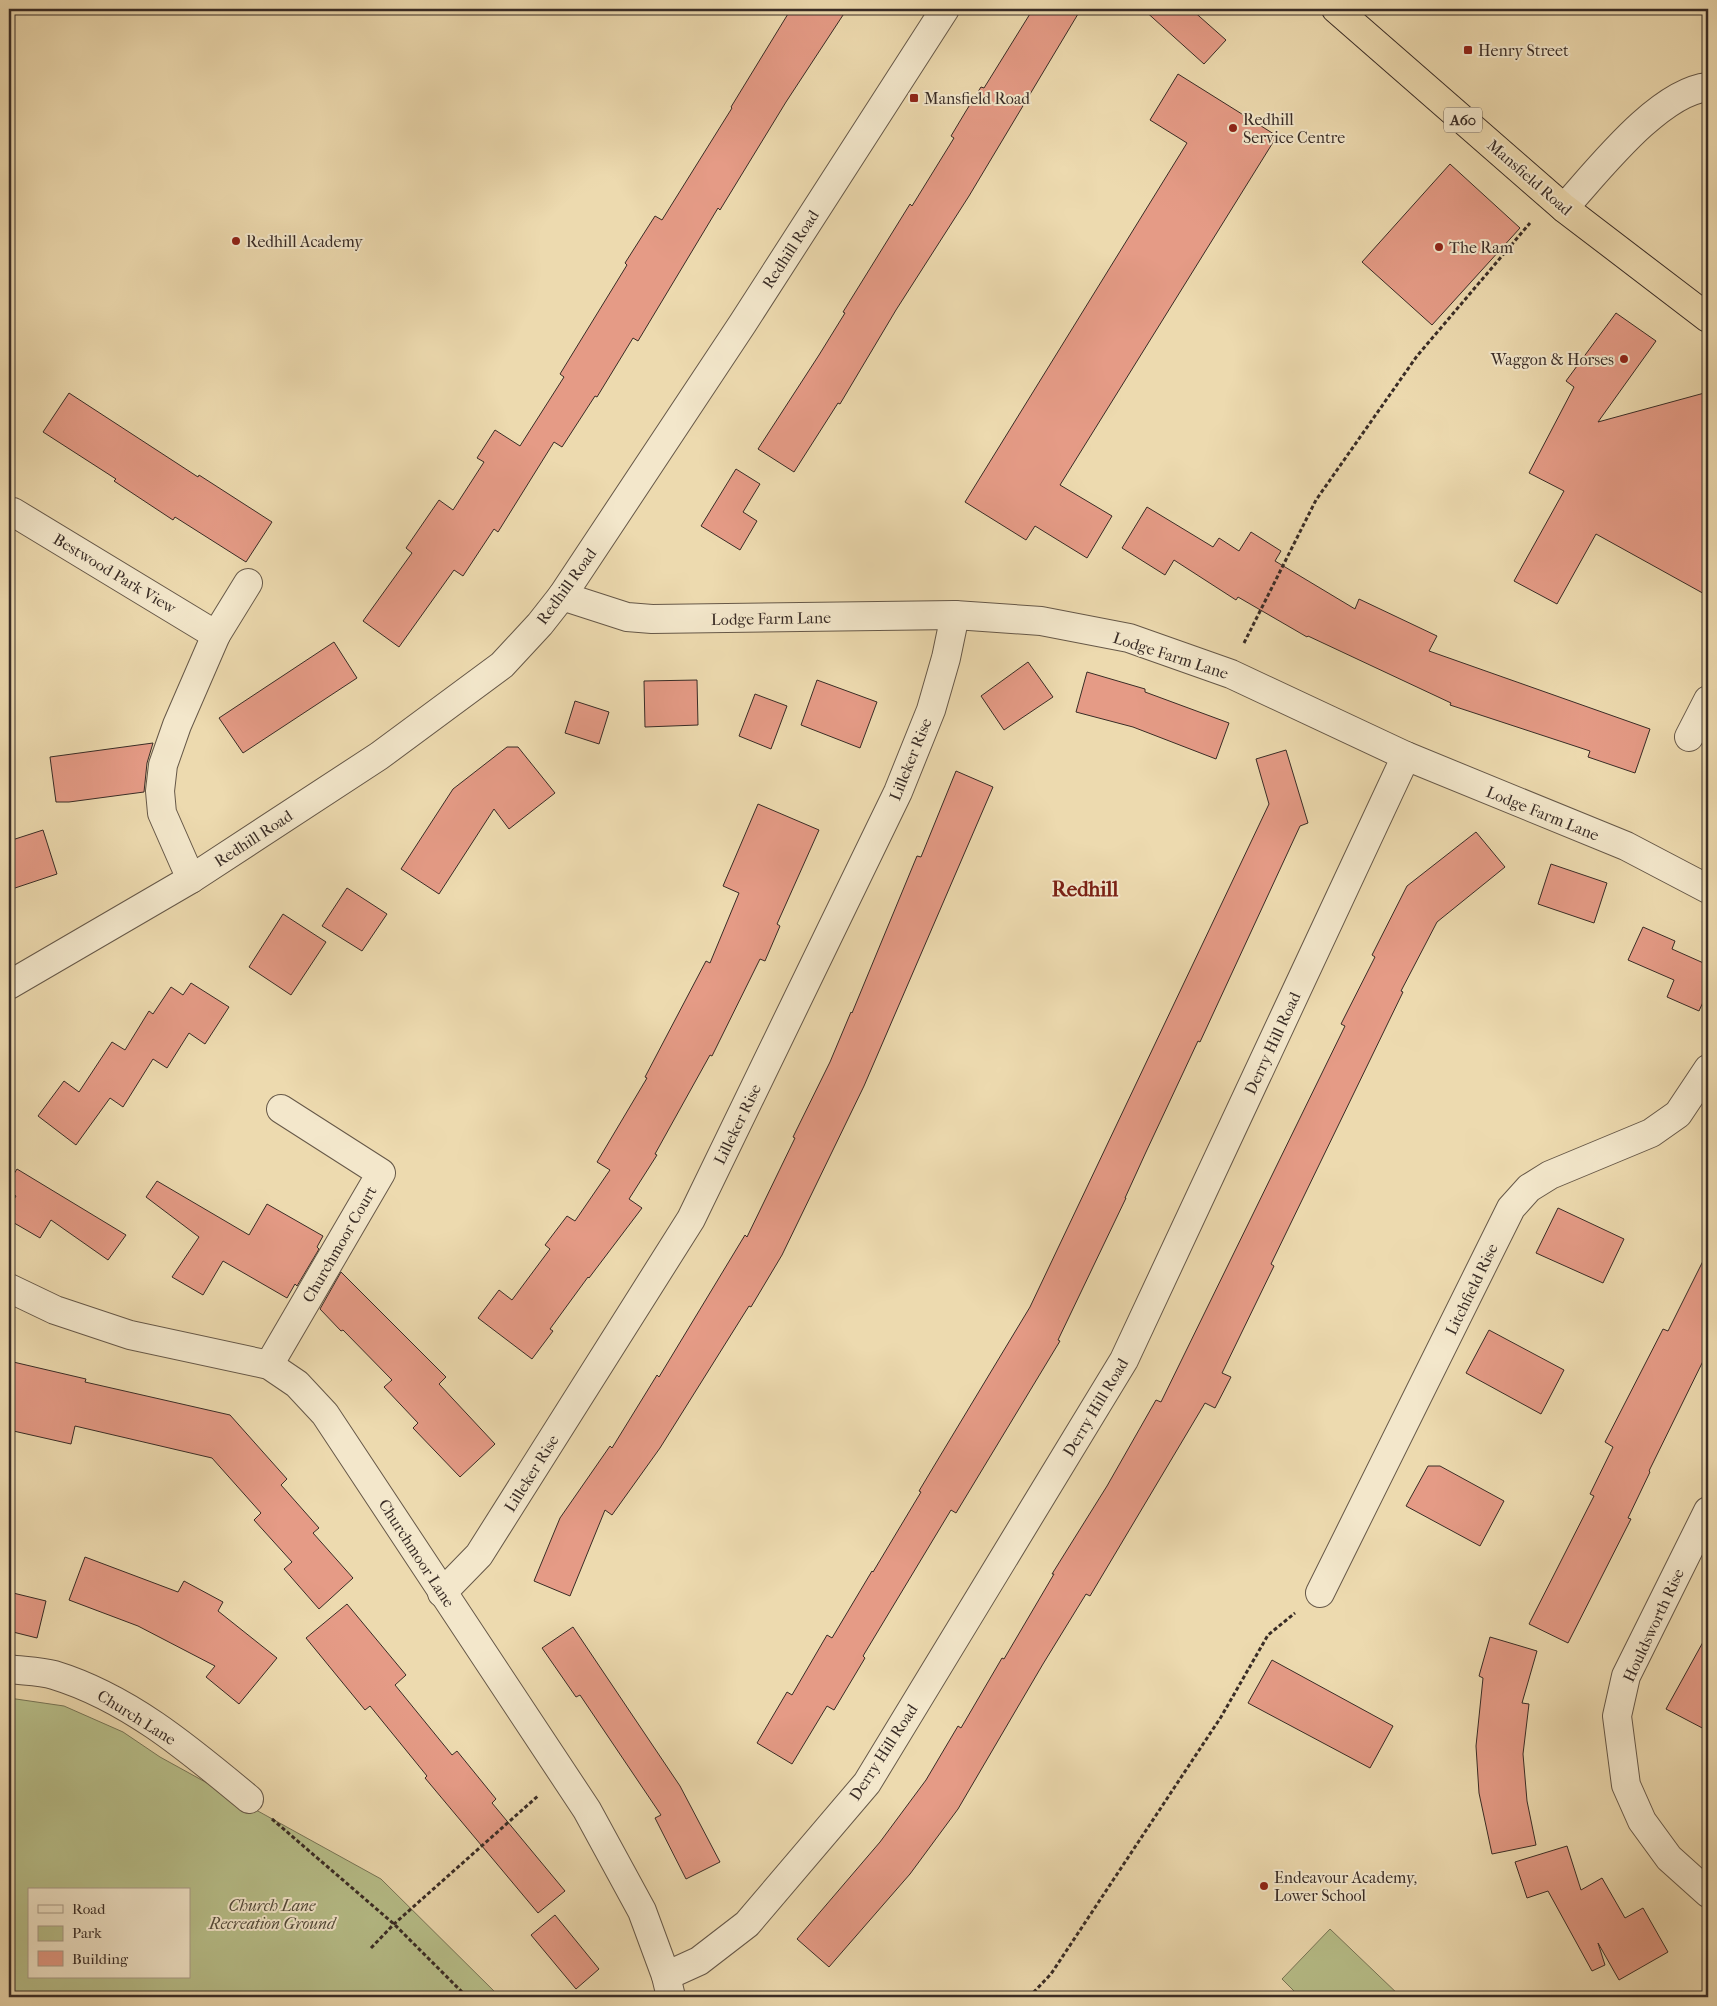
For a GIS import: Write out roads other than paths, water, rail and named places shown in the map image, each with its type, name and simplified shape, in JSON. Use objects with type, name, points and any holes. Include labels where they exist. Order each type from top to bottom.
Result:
[{"type":"highway","name":"Mansfield Road","points":[[1336,9],[1558,202],[1708,318]]},
{"type":"street","name":"Redhill Road","points":[[9,985],[191,879],[379,756],[502,665],[540,624],[562,596],[737,331],[945,9]]},
{"type":"street","points":[[1558,202],[1647,118],[1672,100],[1708,87]]},
{"type":"street","name":"Bestwood Park View","points":[[13,512],[216,635]]},
{"type":"street","points":[[191,879],[162,814],[160,790],[162,765],[216,635],[248,583]]},
{"type":"street","name":"Lodge Farm Lane","points":[[562,596],[627,617],[652,619],[955,615],[1041,621],[1129,638],[1231,674],[1406,756],[1626,846],[1708,889]]},
{"type":"street","name":"Lilleker Rise","points":[[442,1593],[479,1555],[691,1219],[898,792],[931,710],[946,658],[955,615]]},
{"type":"street","points":[[1689,737],[1708,700]]},
{"type":"street","name":"Derry Hill Road","points":[[668,1986],[747,1924],[867,1783],[1124,1360],[1406,756]]},
{"type":"street","name":"Litchfield Rise","points":[[1320,1593],[1511,1208],[1529,1188],[1550,1174],[1651,1133],[1678,1114],[1708,1069]]},
{"type":"street","name":"Churchmoor Court","points":[[269,1365],[381,1173],[281,1109]]},
{"type":"street","name":"Churchmoor Lane","points":[[9,1288],[55,1310],[130,1335],[269,1365],[297,1384],[325,1414],[587,1810],[642,1911],[668,1986]]},
{"type":"street","name":"Houldsworth Rise","points":[[1708,1511],[1626,1676],[1617,1716],[1626,1785],[1642,1821],[1668,1858],[1708,1893]]},
{"type":"street","name":"Church Lane","points":[[9,1670],[52,1674],[102,1693],[176,1740],[249,1799]]},
{"type":"place","name":"Henry Street","points":[[1468,50]]},
{"type":"place","name":"Mansfield Road","points":[[914,98]]},
{"type":"place","name":"Redhill Service Centre","points":[[1233,128]]},
{"type":"place","name":"Redhill Academy","points":[[236,241]]},
{"type":"place","name":"The Ram","points":[[1439,247]]},
{"type":"place","name":"Waggon & Horses","points":[[1624,359]]},
{"type":"place","name":"Endeavour Academy, Lower School","points":[[1264,1886]]},
{"type":"district","name":"Redhill","points":[[1085,889]]},
{"type":"park label","name":"Church Lane Recreation Ground","points":[[272,1914]]}]
